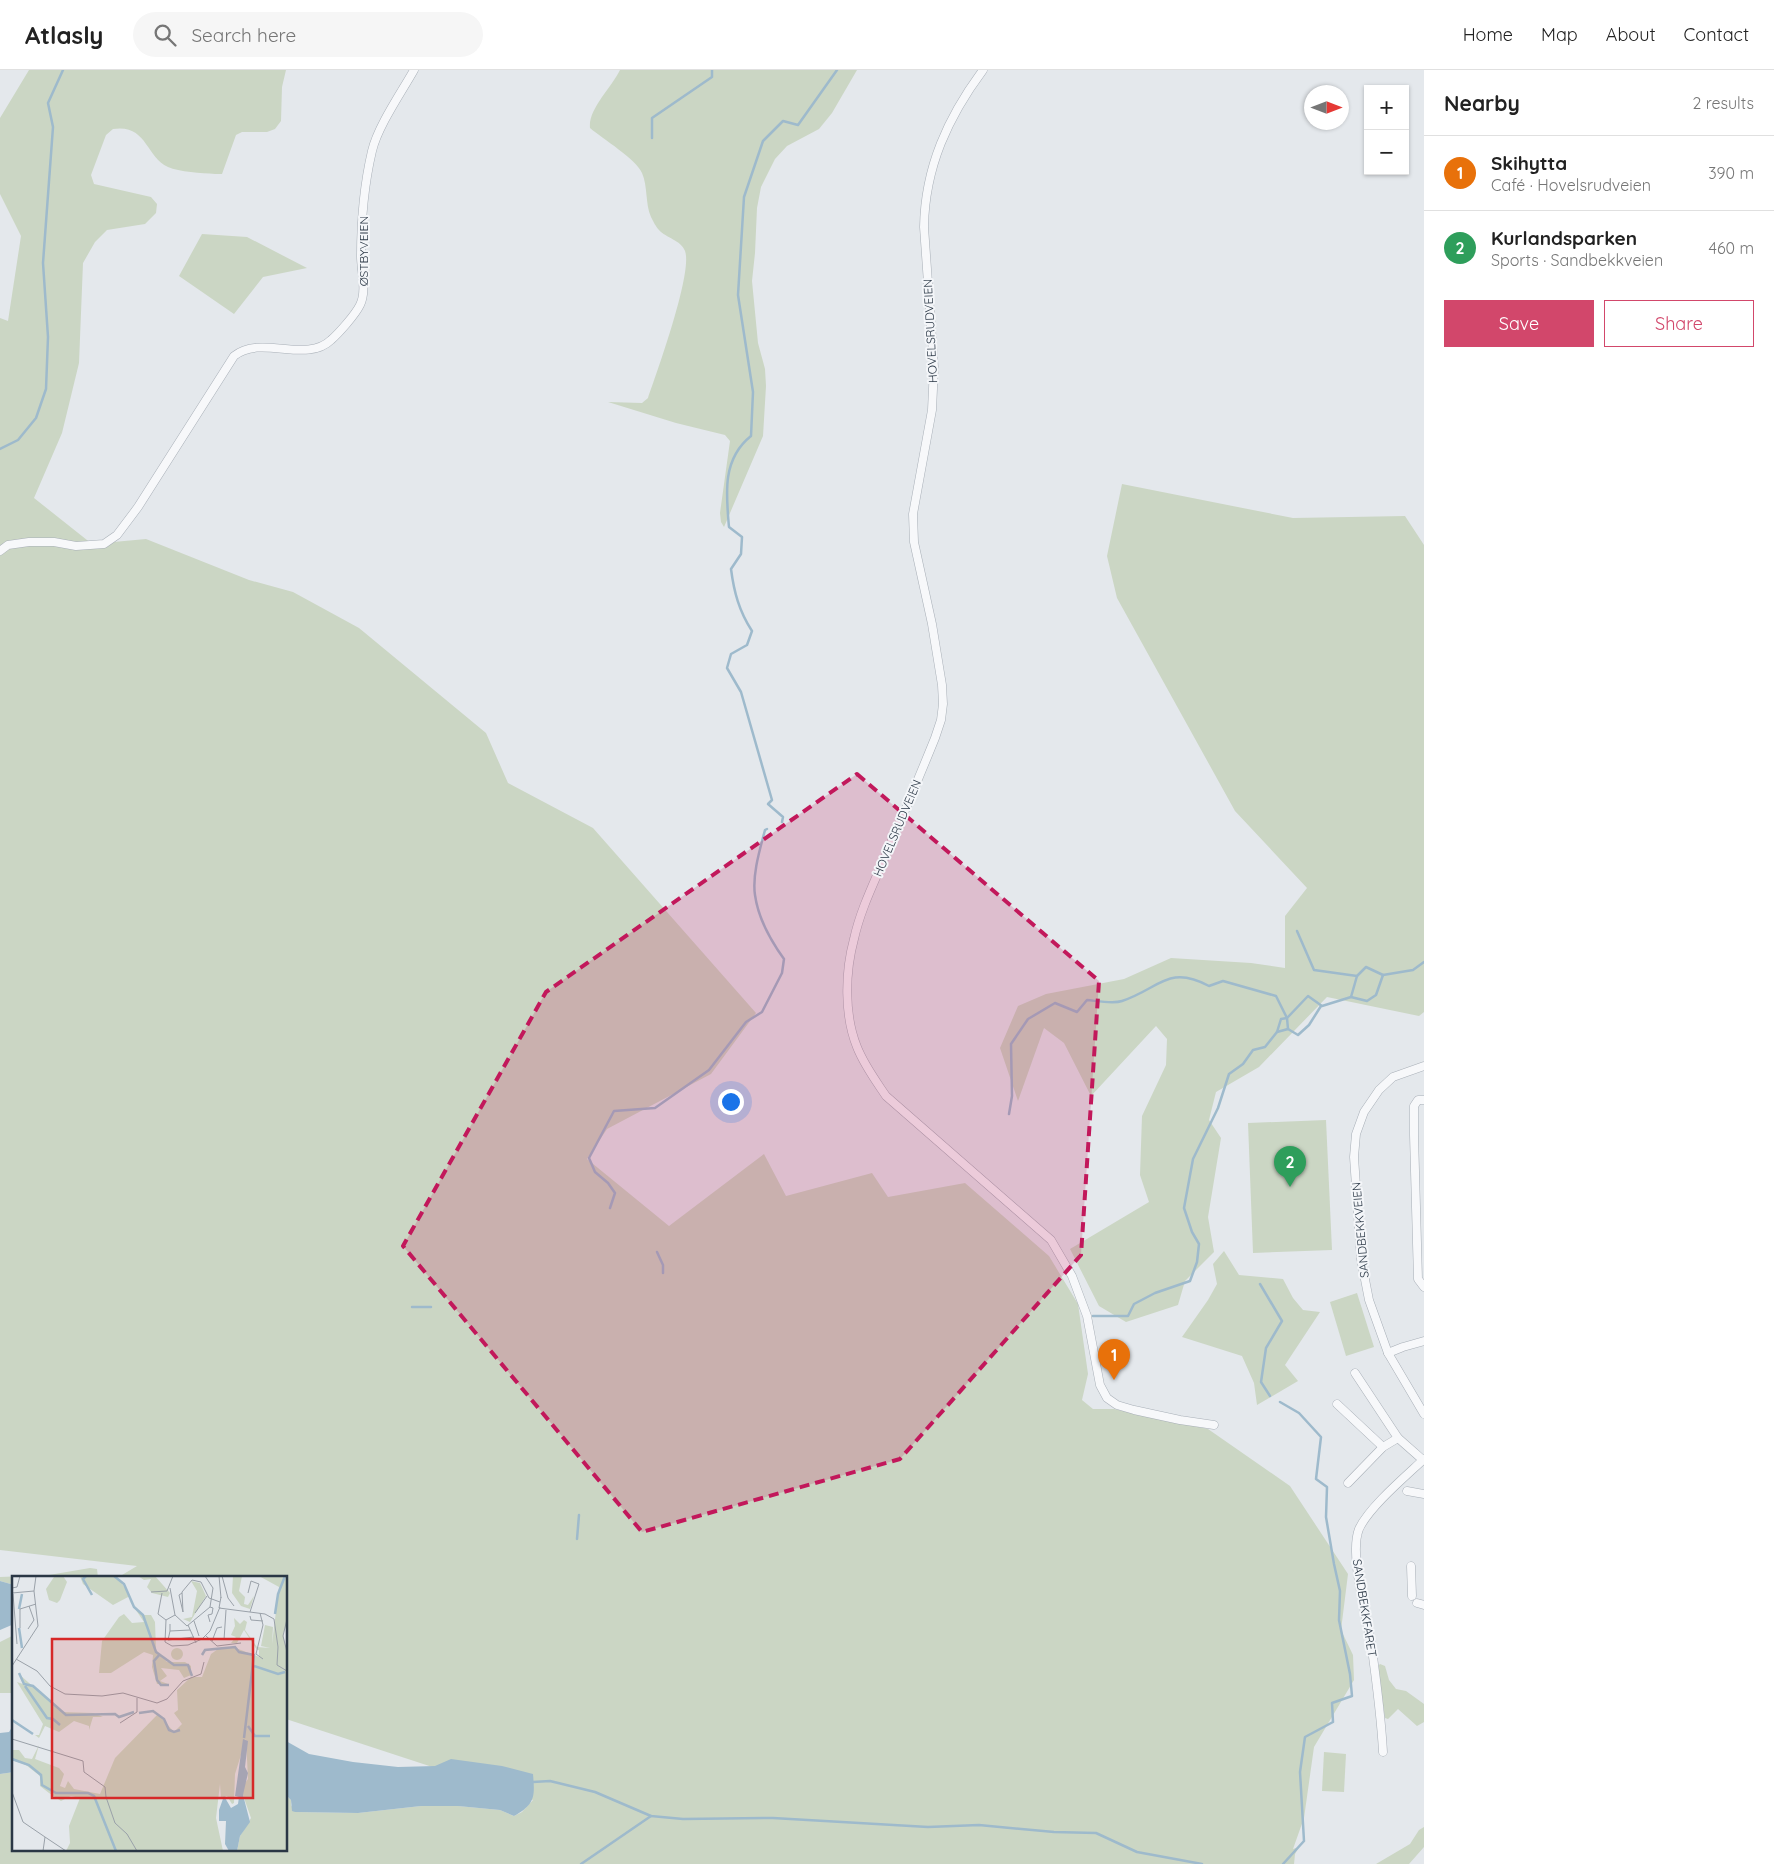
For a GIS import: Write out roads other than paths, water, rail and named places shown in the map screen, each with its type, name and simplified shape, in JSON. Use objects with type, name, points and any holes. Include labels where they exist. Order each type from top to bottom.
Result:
[{"type":"street","name":"ØSTBYVEIEN","points":[[0,552],[8,545],[29,542],[54,542],[76,546],[104,544],[117,535],[126,524],[234,356],[242,350],[255,347],[297,350],[319,348],[330,341],[360,306],[363,295],[362,225],[372,148],[414,70]]},
{"type":"street","name":"HOVELSRUDVEIEN","points":[[983,70],[958,105],[944,134],[928,180],[924,206],[934,359],[934,387],[932,410],[913,514],[914,542],[938,657],[943,704],[935,738],[864,908],[854,939],[849,972],[848,1002],[851,1023],[857,1047],[871,1074],[886,1096],[1050,1240],[1072,1276],[1087,1316],[1100,1386],[1107,1398],[1116,1405],[1134,1410],[1214,1425]]},
{"type":"street","name":"SANDBEKKVEIEN","points":[[1424,1066],[1394,1077],[1379,1090],[1364,1112],[1356,1134],[1354,1157],[1361,1259],[1369,1300],[1388,1353],[1424,1414]]},
{"type":"street","points":[[1424,1100],[1418,1100],[1414,1106],[1415,1186],[1420,1206],[1418,1279],[1424,1287]]},
{"type":"street","points":[[1388,1353],[1424,1341]]},
{"type":"street","points":[[1355,1373],[1398,1438],[1424,1459]]},
{"type":"street","points":[[1337,1404],[1382,1447]]},
{"type":"street","points":[[1348,1483],[1382,1447],[1398,1438]]},
{"type":"street","name":"SANDBEKKFARET","points":[[1383,1752],[1374,1669],[1357,1558],[1357,1538],[1362,1524],[1373,1509],[1424,1459]]},
{"type":"street","points":[[1407,1491],[1424,1494]]},
{"type":"street","points":[[1411,1566],[1412,1596]]},
{"type":"water","points":[[0,1581],[12,1584],[12,1625],[0,1630]]},
{"type":"water","points":[[12,1727],[12,1772],[0,1774],[0,1733],[9,1732]]},
{"type":"water","points":[[288,1742],[309,1754],[353,1762],[398,1767],[435,1766],[451,1759],[502,1766],[533,1774],[534,1789],[530,1804],[514,1816],[500,1810],[458,1806],[421,1806],[358,1813],[295,1812],[292,1811],[291,1800],[288,1797]]},
{"type":"waterway","points":[[0,449],[18,440],[36,418],[46,389],[48,337],[43,263],[53,127],[48,103],[63,70]]},
{"type":"waterway","points":[[652,138],[652,118],[712,77],[712,70]]},
{"type":"waterway","points":[[782,822],[783,817],[768,804],[772,800],[741,692],[727,668],[731,654],[747,645],[752,631],[740,609],[734,586],[731,569],[741,554],[742,537],[729,527],[727,502],[728,478],[731,466],[735,455],[751,436],[753,392],[738,295],[744,197],[763,141],[783,121],[798,125],[837,70]]},
{"type":"waterway","points":[[610,1208],[615,1193],[608,1183],[595,1172],[589,1158],[614,1111],[655,1108],[709,1070],[746,1022],[762,1012],[782,973],[784,959],[774,944],[759,912],[754,887],[757,862],[765,830],[767,829]]},
{"type":"waterway","points":[[1297,931],[1314,970],[1357,976]]},
{"type":"waterway","points":[[1093,1316],[1128,1316],[1134,1304],[1155,1293],[1190,1281],[1197,1262],[1199,1244],[1192,1232],[1184,1208],[1193,1159],[1218,1108],[1229,1074],[1243,1064],[1253,1050],[1265,1047],[1277,1032],[1281,1019],[1287,1018],[1308,996],[1322,1006],[1351,997],[1357,976],[1366,967],[1383,975],[1413,970],[1424,962]]},
{"type":"waterway","points":[[1351,997],[1367,1001],[1376,995],[1383,975]]},
{"type":"waterway","points":[[1009,1114],[1012,1096],[1011,1044],[1028,1019],[1055,1003],[1077,1012],[1087,1000],[1122,1001],[1173,978],[1183,977],[1209,986],[1223,981],[1276,996],[1287,1018],[1288,1029]]},
{"type":"waterway","points":[[1277,1032],[1288,1029],[1298,1035],[1309,1025],[1321,1006]]},
{"type":"waterway","points":[[657,1252],[663,1265],[663,1273]]},
{"type":"waterway","points":[[1260,1284],[1282,1321],[1266,1348],[1261,1382],[1270,1396]]},
{"type":"waterway","points":[[412,1307],[431,1307]]},
{"type":"waterway","points":[[1280,1402],[1299,1413],[1321,1437],[1316,1479],[1327,1487],[1326,1517],[1340,1591],[1339,1620],[1350,1674],[1352,1696],[1332,1703],[1333,1722],[1305,1737],[1300,1772],[1304,1841],[1283,1864]]},
{"type":"waterway","points":[[577,1539],[579,1515]]},
{"type":"waterway","points":[[533,1782],[550,1781],[595,1792],[651,1816],[683,1819],[773,1818],[928,1827],[979,1825],[1054,1832],[1096,1833],[1137,1852],[1202,1864]]},
{"type":"waterway","points":[[581,1864],[651,1816]]},
{"type":"place","name":"Kurlandsparken","points":[[1290,1187]]},
{"type":"place","name":"Skihytta","points":[[1114,1380]]}]
